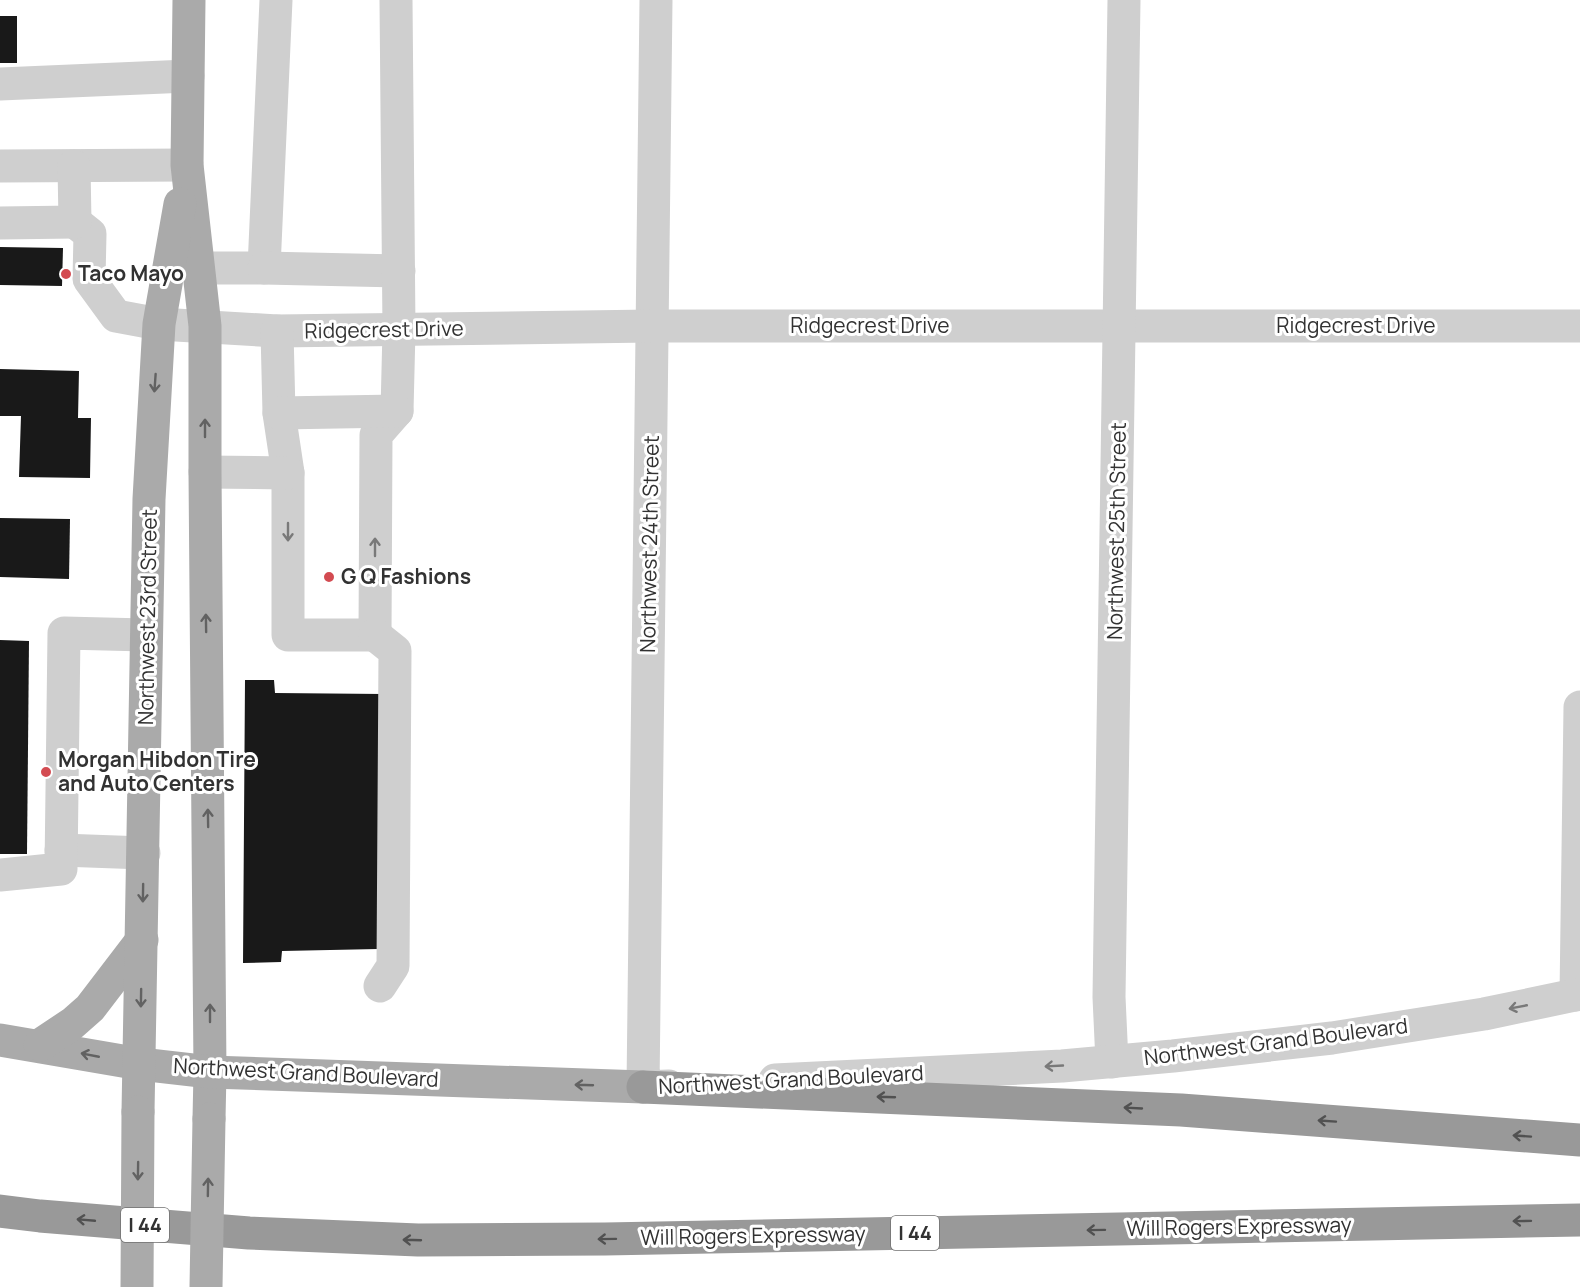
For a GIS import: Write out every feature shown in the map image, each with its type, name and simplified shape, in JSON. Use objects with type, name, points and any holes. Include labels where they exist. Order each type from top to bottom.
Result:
[{"type":"highway","points":[[643,1088],[1181,1110],[1580,1140]]},
{"type":"highway","name":"Will Rogers Expressway","points":[[0,1211],[249,1233],[418,1240],[617,1239],[1580,1220]]},
{"type":"main road","name":"Northwest 23rd Street","points":[[189,0],[187,165],[205,326],[210,1072],[206,1287]]},
{"type":"main road","name":"Northwest 23rd Street","points":[[136,1287],[150,477],[159,324],[187,165]]},
{"type":"main road","points":[[40,1045],[74,1023],[90,1008],[142,940]]},
{"type":"main road","name":"Northwest Grand Boulevard","points":[[0,1040],[40,1045],[140,1064],[210,1072],[643,1088]]},
{"type":"street","points":[[264,268],[276,0]]},
{"type":"street","points":[[375,635],[376,435],[397,411],[399,271],[396,0]]},
{"type":"street","name":"Northwest 24th Street","points":[[643,1088],[656,0]]},
{"type":"street","name":"Northwest 25th Street","points":[[1112,1062],[1109,997],[1124,0]]},
{"type":"street","points":[[0,84],[188,76]]},
{"type":"street","points":[[0,166],[187,165]]},
{"type":"street","points":[[0,223],[75,222],[74,166]]},
{"type":"street","name":"Ridgecrest Drive","points":[[75,222],[90,234],[89,279],[116,316],[159,324],[277,332],[652,326],[1580,326]]},
{"type":"street","points":[[198,268],[399,271]]},
{"type":"street","points":[[277,332],[279,413],[288,473],[288,635],[375,635],[395,651],[393,966],[380,986]]},
{"type":"street","points":[[279,413],[397,411]]},
{"type":"street","points":[[205,472],[288,473]]},
{"type":"street","points":[[0,875],[61,869],[64,633],[146,635]]},
{"type":"street","points":[[1578,995],[1580,707]]},
{"type":"street","points":[[61,850],[144,853]]},
{"type":"street","name":"Northwest Grand Boulevard","points":[[643,1088],[1112,1062],[1332,1038],[1484,1014],[1578,995]]},
{"type":"building","points":[[0,16],[17,16],[17,63],[0,63]]},
{"type":"building","points":[[0,247],[63,248],[62,286],[0,285]]},
{"type":"building","points":[[0,369],[79,371],[78,418],[91,418],[90,478],[19,477],[21,416],[0,416]]},
{"type":"building","points":[[0,518],[70,519],[69,579],[0,577]]},
{"type":"building","points":[[0,640],[29,641],[27,854],[0,854]]},
{"type":"building","points":[[245,680],[274,680],[275,693],[383,694],[378,949],[282,951],[281,962],[243,963]]},
{"type":"place","name":"Taco Mayo","points":[[66,274]]},
{"type":"place","name":"G Q Fashions","points":[[329,577]]},
{"type":"place","name":"Morgan Hibdon Tire and Auto Centers","points":[[46,772]]}]
